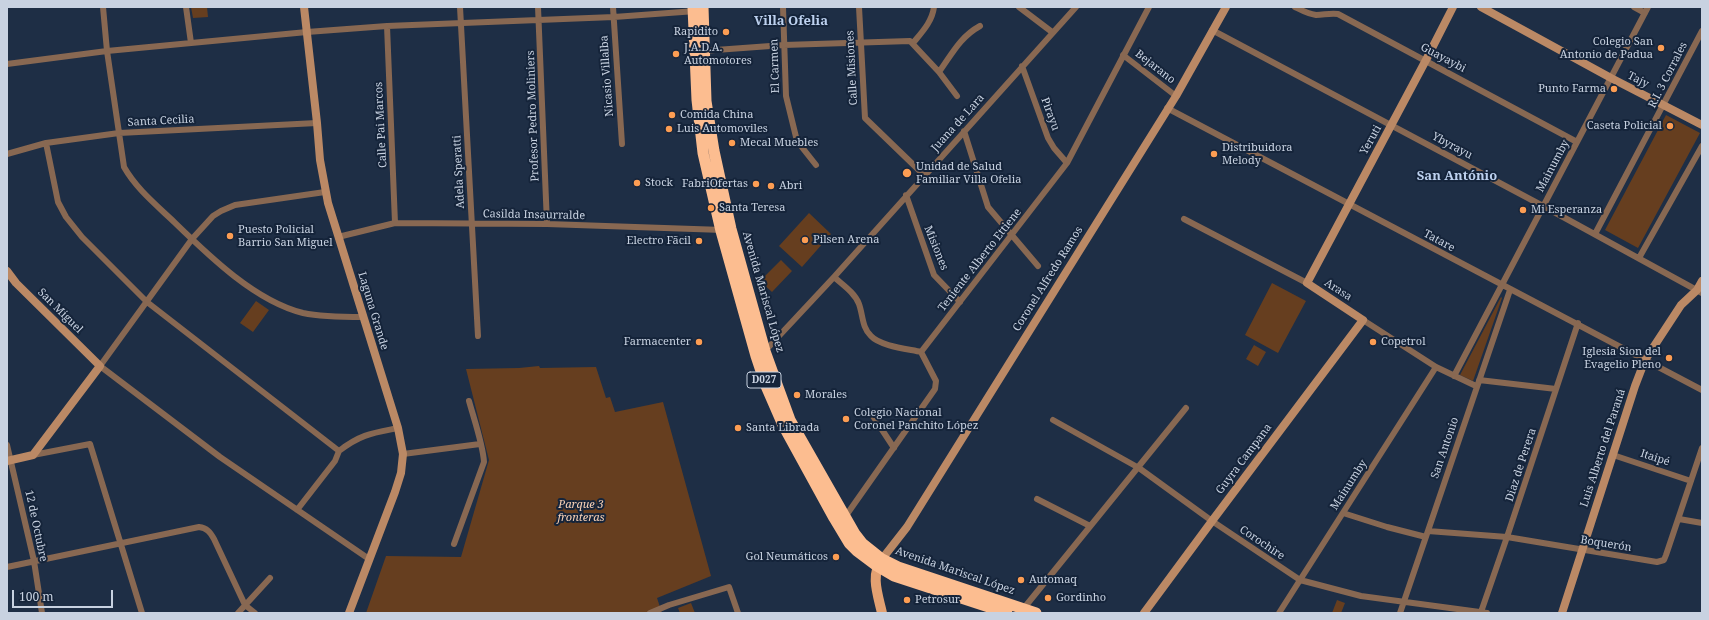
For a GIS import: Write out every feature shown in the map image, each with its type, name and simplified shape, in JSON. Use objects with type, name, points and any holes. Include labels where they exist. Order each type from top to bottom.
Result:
[{"type":"highway","name":"Avenida Mariscal López","points":[[698,9],[700,52],[699,128],[703,153],[716,188],[757,358],[766,386],[782,425],[834,518],[857,551],[880,562],[1036,613]]},
{"type":"highway","name":"Avenida Mariscal López","points":[[726,230],[765,351],[790,420],[845,517],[862,543],[880,562],[903,579],[1008,613]]},
{"type":"main road","name":"Laguna Grande","points":[[304,7],[320,160],[325,192],[398,428],[404,454],[401,473],[395,492],[368,559],[349,613]]},
{"type":"main road","name":"Coronel Alfredo Ramos","points":[[880,562],[907,527],[1167,108],[1176,96],[1226,7]]},
{"type":"main road","name":"Yeruti","points":[[1307,283],[1348,204],[1392,126],[1453,7]]},
{"type":"main road","name":"Tajy","points":[[1480,7],[1702,126]]},
{"type":"main road","name":"San Miguel","points":[[7,271],[16,283],[100,366]]},
{"type":"main road","name":"Luis Alberto del Paraná","points":[[1562,613],[1635,386],[1645,360],[1681,305],[1699,291],[1702,281]]},
{"type":"main road","name":"Arasa","points":[[1307,283],[1363,320]]},
{"type":"main road","name":"Guyra Campana","points":[[1144,613],[1363,320]]},
{"type":"main road","points":[[9,460],[33,455],[100,366]]},
{"type":"main road","points":[[880,562],[876,579],[882,613]]},
{"type":"street","points":[[103,7],[106,51],[118,133],[124,167],[132,180],[192,239],[245,284],[278,304],[302,313],[363,317]]},
{"type":"street","points":[[186,7],[191,43]]},
{"type":"street","name":"Adela Speratti","points":[[460,7],[478,336]]},
{"type":"street","name":"Profesor Pedro Moliniers","points":[[538,7],[547,224]]},
{"type":"street","name":"Nicasio Villalba","points":[[613,7],[622,144]]},
{"type":"street","name":"El Carmen","points":[[783,7],[786,96],[797,141],[816,165]]},
{"type":"street","name":"Calle Misiones","points":[[859,7],[865,118],[924,175]]},
{"type":"street","points":[[913,43],[929,23],[934,7]]},
{"type":"street","points":[[1019,7],[1052,32]]},
{"type":"street","name":"Juana de Lara","points":[[757,358],[834,277],[1076,7]]},
{"type":"street","name":"Teniente Alberto Ettiene","points":[[921,352],[1013,235],[1067,163],[1122,55],[1149,7]]},
{"type":"street","name":"Guayaybi","points":[[1294,7],[1316,15],[1328,13],[1338,14],[1577,142]]},
{"type":"street","points":[[1634,7],[1647,10]]},
{"type":"street","points":[[7,64],[106,51],[307,32],[387,26],[614,17],[698,9]]},
{"type":"street","name":"Mainumby","points":[[1454,376],[1647,10]]},
{"type":"street","name":"Calle Pai Marcos","points":[[387,26],[395,223]]},
{"type":"street","points":[[939,72],[964,37],[969,32],[980,26]]},
{"type":"street","name":"Ybyrayu","points":[[1212,30],[1543,206],[1699,291]]},
{"type":"street","name":"R.I. 3 Corrales","points":[[1595,234],[1699,42],[1702,31]]},
{"type":"street","points":[[700,52],[784,45],[910,41],[939,72],[957,96]]},
{"type":"street","name":"Bejarano","points":[[1122,55],[1176,96]]},
{"type":"street","name":"Pirayu","points":[[1022,66],[1048,138],[1054,148],[1067,163]]},
{"type":"street","name":"Tatare","points":[[1167,108],[1510,290],[1578,323],[1702,390]]},
{"type":"street","name":"Santa Cecilia","points":[[7,154],[46,143],[118,133],[317,123]]},
{"type":"street","points":[[964,132],[988,207],[1038,266]]},
{"type":"street","points":[[46,143],[58,202],[66,217],[82,237],[147,302],[339,451]]},
{"type":"street","points":[[1640,258],[1702,146]]},
{"type":"street","points":[[325,192],[235,205],[213,216],[192,239],[100,366],[220,457],[368,559]]},
{"type":"street","name":"Misiones","points":[[906,195],[934,275],[960,302]]},
{"type":"street","name":"Arasa","points":[[1184,219],[1307,283]]},
{"type":"street","name":"Casilda Insaurralde","points":[[338,237],[395,223],[547,224],[726,230]]},
{"type":"street","points":[[834,277],[853,294],[859,303],[866,330],[871,337],[879,342],[921,352],[936,381],[936,385],[894,448],[845,517]]},
{"type":"street","name":"San Antonio","points":[[1400,613],[1476,386],[1510,290]]},
{"type":"street","name":"Arasa","points":[[1363,320],[1436,367],[1476,386]]},
{"type":"street","name":"Diaz de Perera","points":[[1484,612],[1578,323]]},
{"type":"street","name":"Mainumby","points":[[1279,613],[1436,367]]},
{"type":"street","points":[[1479,380],[1556,389]]},
{"type":"street","points":[[454,544],[484,462],[483,452],[469,401]]},
{"type":"street","points":[[1024,608],[1139,468],[1186,408]]},
{"type":"street","points":[[872,413],[894,448]]},
{"type":"street","name":"Corochire","points":[[1053,420],[1139,468],[1212,521],[1300,580],[1361,596],[1484,612]]},
{"type":"street","points":[[297,510],[335,461],[339,451],[355,439],[364,435],[398,428]]},
{"type":"street","points":[[33,455],[90,444],[142,613]]},
{"type":"street","points":[[404,454],[480,444]]},
{"type":"street","name":"12 de Octubre","points":[[7,445],[9,460],[34,561],[42,613]]},
{"type":"street","name":"Boquerón","points":[[1342,513],[1387,527],[1427,534],[1508,537],[1582,551],[1657,562],[1664,560],[1702,448]]},
{"type":"street","name":"Itaipé","points":[[1613,455],[1691,481]]},
{"type":"street","points":[[1037,499],[1090,526]]},
{"type":"street","points":[[1679,519],[1702,523]]},
{"type":"street","points":[[7,567],[199,527],[205,528],[210,532],[214,539],[245,605],[255,613]]},
{"type":"street","points":[[238,613],[270,578]]},
{"type":"street","points":[[650,613],[669,605],[729,587],[738,613]]},
{"type":"green space","points":[[191,7],[207,7],[208,17],[193,18]]},
{"type":"green space","points":[[1666,115],[1700,133],[1638,248],[1605,230]]},
{"type":"green space","name":"Pilsen Arena","points":[[809,213],[831,234],[802,267],[779,246]]},
{"type":"green space","name":"Pilsen Arena","points":[[781,260],[792,271],[772,292],[760,281]]},
{"type":"green space","points":[[1272,283],[1306,301],[1278,353],[1245,335]]},
{"type":"green space","points":[[1501,297],[1502,298],[1473,381],[1460,375]]},
{"type":"green space","points":[[256,301],[269,310],[253,332],[240,323]]},
{"type":"green space","points":[[1254,345],[1266,352],[1258,366],[1246,359]]},
{"type":"green space","name":"Parque 3 fronteras","points":[[539,366],[540,368],[596,367],[606,398],[610,397],[615,412],[663,402],[711,576],[657,598],[662,613],[366,613],[386,556],[461,557],[489,460],[466,369]]},
{"type":"green space","points":[[1337,600],[1345,603],[1341,613],[1332,613]]},
{"type":"green space","points":[[691,603],[695,613],[680,613],[678,608]]},
{"type":"place","name":"Rapidito","points":[[726,32]]},
{"type":"place","name":"Colegio San Antonio de Padua","points":[[1661,48]]},
{"type":"place","name":"J.A.D.A. Automotores","points":[[676,54]]},
{"type":"place","name":"Punto Farma","points":[[1614,89]]},
{"type":"place","name":"Comida China","points":[[672,115]]},
{"type":"place","name":"Caseta Policial","points":[[1670,126]]},
{"type":"place","name":"Luis Automoviles","points":[[669,129]]},
{"type":"place","name":"Mecal Muebles","points":[[732,143]]},
{"type":"place","name":"Distribuidora Melody","points":[[1214,154]]},
{"type":"place","name":"Unidad de Salud Familiar Villa Ofelia","points":[[907,173]]},
{"type":"place","name":"Stock","points":[[637,183]]},
{"type":"place","name":"FabriOfertas","points":[[756,184]]},
{"type":"place","name":"Abri","points":[[771,186]]},
{"type":"place","name":"Santa Teresa","points":[[711,208]]},
{"type":"place","name":"Mi Esperanza","points":[[1523,210]]},
{"type":"place","name":"Puesto Policial Barrio San Miguel","points":[[230,236]]},
{"type":"place","name":"Pilsen Arena","points":[[805,240]]},
{"type":"place","name":"Electro Fãcil","points":[[699,241]]},
{"type":"place","name":"Farmacenter","points":[[699,342]]},
{"type":"place","name":"Copetrol","points":[[1373,342]]},
{"type":"place","name":"Iglesia Sion del Evagelio Pleno","points":[[1669,358]]},
{"type":"place","name":"Morales","points":[[797,395]]},
{"type":"place","name":"Colegio Nacional Coronel Panchito López","points":[[846,419]]},
{"type":"place","name":"Santa Librada","points":[[738,428]]},
{"type":"place","name":"Gol Neumáticos","points":[[836,557]]},
{"type":"place","name":"Automaq","points":[[1021,580]]},
{"type":"place","name":"Gordinho","points":[[1048,598]]},
{"type":"place","name":"Petrosur","points":[[907,600]]},
{"type":"district","name":"Villa Ofelia","points":[[791,21]]},
{"type":"district","name":"San António","points":[[1457,176]]}]
